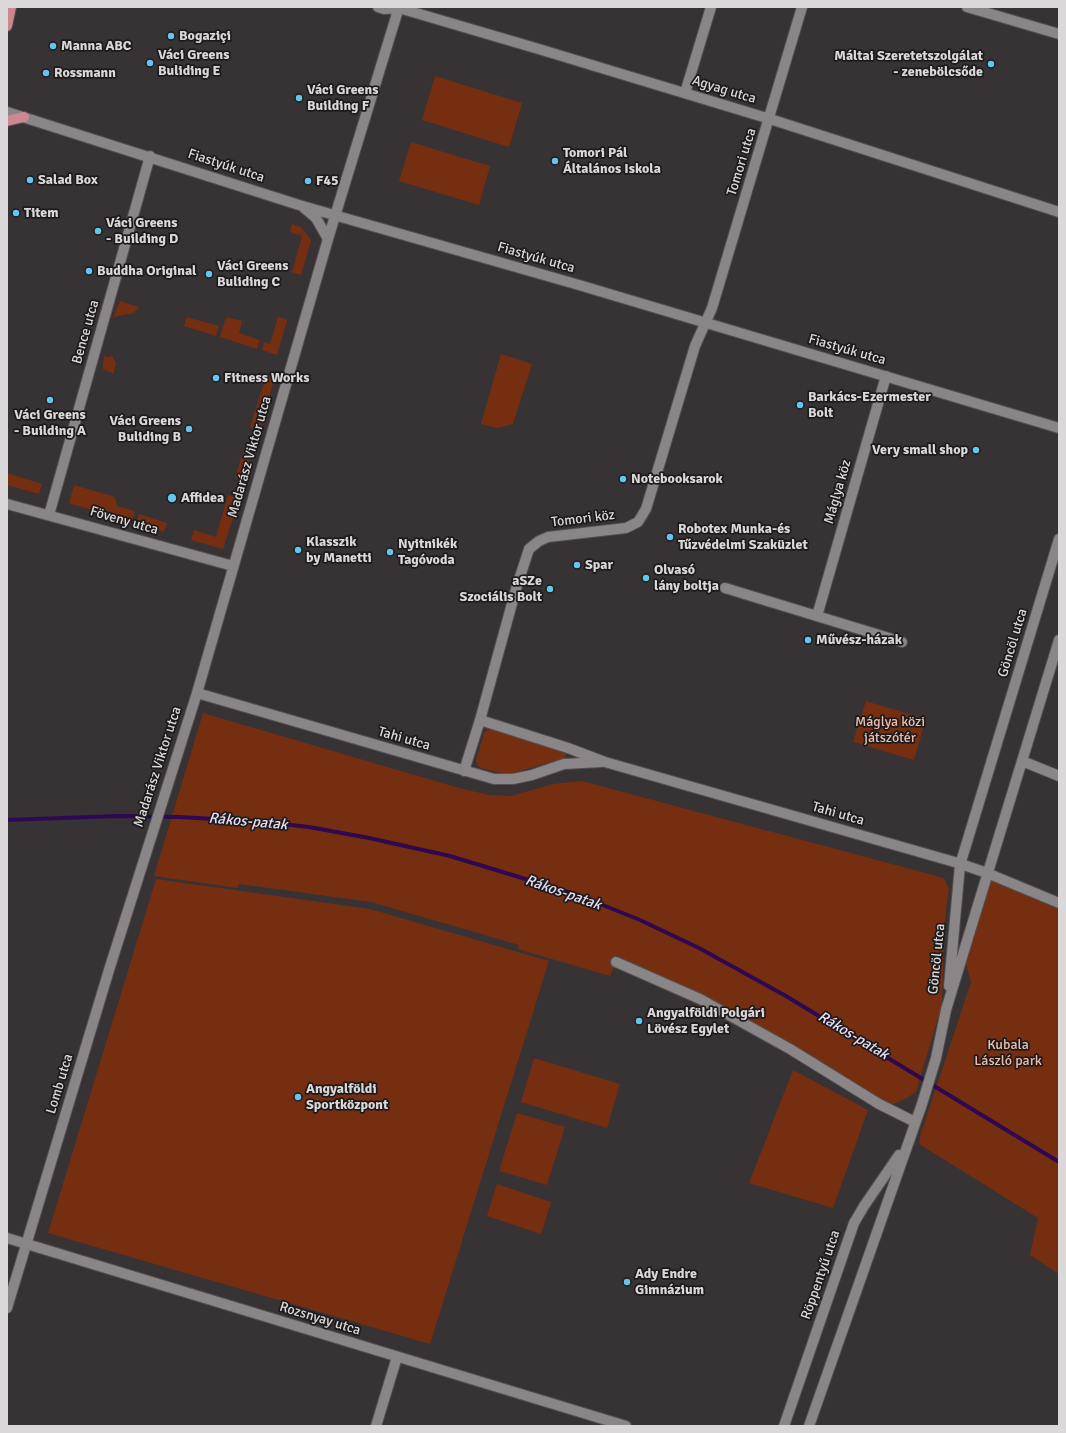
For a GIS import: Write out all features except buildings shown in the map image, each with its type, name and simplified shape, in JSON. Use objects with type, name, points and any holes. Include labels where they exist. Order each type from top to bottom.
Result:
[{"type":"main road","points":[[7,26],[11,7]]},
{"type":"main road","points":[[7,121],[24,117]]},
{"type":"street","name":"Agyag utca","points":[[378,7],[384,9],[399,7],[770,119],[1059,212]]},
{"type":"street","name":"Madarász Viktor utca","points":[[141,869],[197,693],[328,239],[399,7]]},
{"type":"street","points":[[684,93],[711,7]]},
{"type":"street","name":"Tomori utca","points":[[705,323],[712,308],[770,119],[802,7]]},
{"type":"street","points":[[968,7],[1059,34]]},
{"type":"street","name":"Fiastyúk utca","points":[[7,112],[150,156],[299,205],[1059,428]]},
{"type":"street","name":"Bence utca","points":[[49,515],[150,156]]},
{"type":"street","points":[[299,205],[316,218],[328,239]]},
{"type":"street","name":"Tomori köz","points":[[464,771],[480,720],[516,589],[529,549],[539,541],[548,537],[626,528],[638,522],[646,510],[695,346],[705,323]]},
{"type":"street","name":"Máglya köz","points":[[817,616],[886,376]]},
{"type":"street","name":"Föveny utca","points":[[7,504],[233,566]]},
{"type":"street","name":"Göncöl utca","points":[[946,1010],[960,865],[1059,539]]},
{"type":"street","points":[[725,588],[902,642]]},
{"type":"street","name":"Göncöl utca","points":[[946,1010],[1059,640]]},
{"type":"street","name":"Tahi utca","points":[[197,693],[494,779],[513,779],[532,775],[564,764],[605,762]]},
{"type":"street","name":"Tahi utca","points":[[480,720],[568,748],[605,762],[987,873],[1059,903]]},
{"type":"street","points":[[1022,761],[1059,776]]},
{"type":"street","name":"Lomb utca","points":[[7,1308],[141,869]]},
{"type":"street","points":[[616,962],[700,1000],[790,1049],[880,1104],[915,1122]]},
{"type":"street","name":"Röppentyű utca","points":[[809,1426],[922,1104],[936,1058],[946,1010]]},
{"type":"street","name":"Röppentyű utca","points":[[784,1426],[854,1223],[907,1144]]},
{"type":"street","name":"Rozsnyay utca","points":[[7,1238],[626,1426]]},
{"type":"street","points":[[376,1426],[397,1357]]},
{"type":"green space","points":[[435,76],[522,103],[509,147],[422,120]]},
{"type":"green space","points":[[411,142],[490,166],[479,205],[399,181]]},
{"type":"green space","points":[[292,224],[301,227],[311,240],[301,275],[292,272],[302,236],[290,232]]},
{"type":"green space","points":[[120,301],[139,307],[133,313],[113,317]]},
{"type":"green space","points":[[186,317],[219,326],[216,336],[184,326]]},
{"type":"green space","points":[[226,317],[242,321],[239,333],[260,340],[257,349],[220,337]]},
{"type":"green space","points":[[278,317],[287,320],[277,355],[262,350],[264,342],[270,344]]},
{"type":"green space","points":[[501,354],[532,364],[513,424],[498,428],[481,424]]},
{"type":"green space","points":[[104,355],[106,357],[112,356],[115,361],[116,364],[113,375],[111,372],[104,370],[103,368]]},
{"type":"green space","points":[[267,374],[275,377],[259,430],[250,427]]},
{"type":"green space","points":[[244,449],[252,451],[244,479],[235,477]]},
{"type":"green space","points":[[7,473],[42,484],[39,494],[7,485]]},
{"type":"green space","points":[[74,485],[115,497],[117,506],[135,511],[132,522],[69,503]]},
{"type":"green space","points":[[228,495],[239,499],[223,549],[191,540],[194,530],[216,537]]},
{"type":"green space","points":[[139,514],[167,523],[164,532],[136,523]]},
{"type":"green space","name":"Máglya közi játszótér","points":[[866,701],[926,719],[914,760],[853,742]]},
{"type":"green space","points":[[203,713],[459,788],[489,795],[511,796],[553,784],[582,781],[944,878],[949,889],[944,927],[942,1005],[916,1092],[907,1098],[886,1107],[790,1049],[616,963],[610,976],[518,949],[519,945],[371,902],[239,884],[238,888],[154,876]]},
{"type":"green space","points":[[488,730],[494,730],[566,752],[565,758],[510,774],[481,768],[477,765],[476,760],[484,733]]},
{"type":"green space","name":"Kubala László park","points":[[987,873],[1059,903],[1059,1274],[1030,1255],[1038,1218],[919,1144],[921,1133],[971,982],[963,954]]},
{"type":"green space","name":"Angyalföldi Sportközpont","points":[[156,879],[370,909],[549,961],[430,1344],[48,1233]]},
{"type":"green space","points":[[534,1058],[620,1084],[607,1128],[521,1102]]},
{"type":"green space","points":[[793,1070],[868,1110],[833,1208],[749,1183]]},
{"type":"green space","points":[[517,1113],[565,1127],[547,1185],[499,1171]]},
{"type":"green space","points":[[497,1184],[551,1202],[541,1234],[487,1216]]},
{"type":"waterway","name":"Rákos-patak","points":[[7,820],[119,816],[179,817],[253,821],[309,827],[369,838],[450,856],[578,895],[640,920],[699,948],[786,996],[1059,1162]]},
{"type":"place","name":"Bogaziçi","points":[[171,36]]},
{"type":"place","name":"Manna ABC","points":[[53,46]]},
{"type":"place","name":"Váci Greens Buliding E","points":[[150,63]]},
{"type":"place","name":"Máltai Szeretetszolgálat - zenebölcsőde","points":[[991,64]]},
{"type":"place","name":"Rossmann","points":[[46,73]]},
{"type":"place","name":"Váci Greens Building F","points":[[299,98]]},
{"type":"place","name":"Tomori Pál Általános Iskola","points":[[555,161]]},
{"type":"place","name":"Salad Box","points":[[30,180]]},
{"type":"place","name":"F45","points":[[308,181]]},
{"type":"place","name":"Titem","points":[[16,213]]},
{"type":"place","name":"Váci Greens - Building D","points":[[98,231]]},
{"type":"place","name":"Buddha Original","points":[[89,271]]},
{"type":"place","name":"Váci Greens Buliding C","points":[[209,274]]},
{"type":"place","name":"Fitness Works","points":[[216,378]]},
{"type":"place","name":"Váci Greens - Building A","points":[[50,400]]},
{"type":"place","name":"Barkács-Ezermester Bolt","points":[[800,405]]},
{"type":"place","name":"Váci Greens Buliding B","points":[[189,429]]},
{"type":"place","name":"Very small shop","points":[[976,450]]},
{"type":"place","name":"Notebooksarok","points":[[623,479]]},
{"type":"place","name":"Affidea","points":[[172,498]]},
{"type":"place","name":"Robotex Munka-és Tűzvédelmi Szaküzlet","points":[[670,537]]},
{"type":"place","name":"Klasszik by Manetti","points":[[298,550]]},
{"type":"place","name":"Nyitnikék Tagóvoda","points":[[390,552]]},
{"type":"place","name":"Spar","points":[[577,565]]},
{"type":"place","name":"Olvasó lány boltja","points":[[646,578]]},
{"type":"place","name":"aSZe Szociális Bolt","points":[[550,589]]},
{"type":"place","name":"Művész-házak","points":[[808,640]]},
{"type":"place","name":"Angyalföldi Polgári Lövész Egylet","points":[[639,1021]]},
{"type":"place","name":"Angyalföldi Sportközpont","points":[[298,1097]]},
{"type":"place","name":"Ady Endre Gimnázium","points":[[627,1282]]}]
